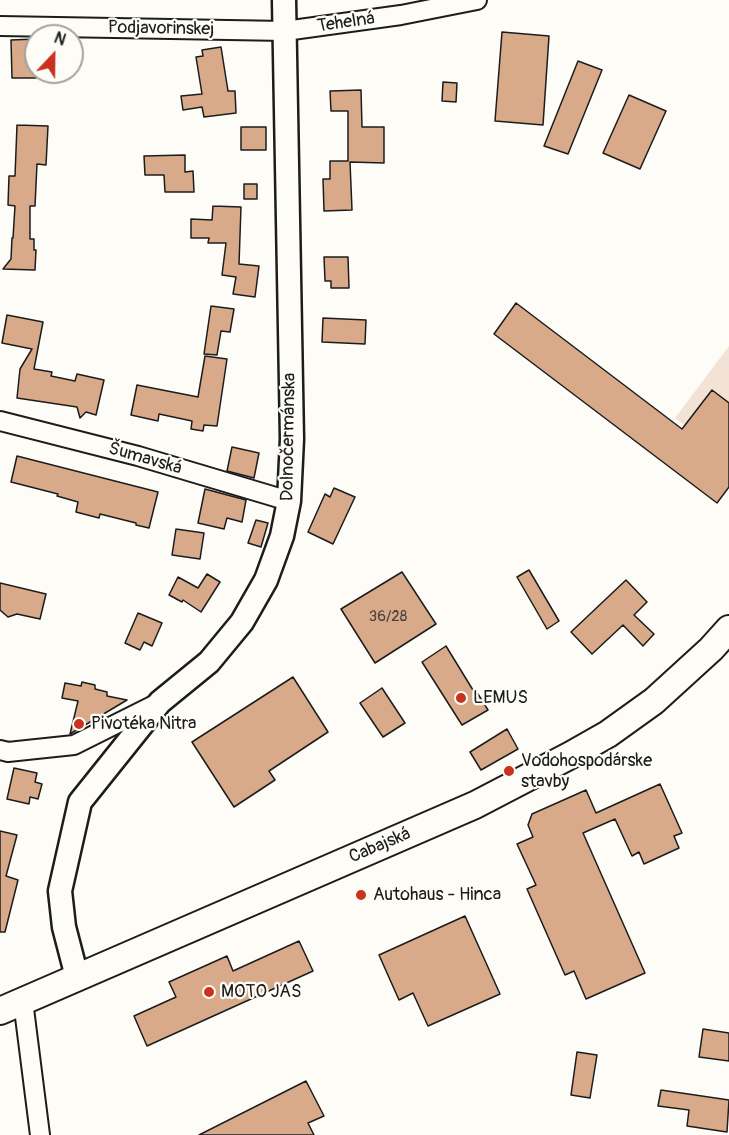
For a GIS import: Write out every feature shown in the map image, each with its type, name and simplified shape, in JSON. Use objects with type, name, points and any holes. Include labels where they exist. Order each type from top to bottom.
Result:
[{"type":"main road","name":"Cabajská","points":[[0,1011],[475,805],[571,755],[608,734],[654,701],[711,649],[729,629]]},
{"type":"street","name":"Dolnočermánska","points":[[77,977],[64,927],[60,891],[80,802],[160,702],[209,662],[242,622],[266,580],[282,536],[290,501],[292,439],[285,0]]},
{"type":"street","name":"Tehelná","points":[[285,31],[400,15],[477,0]]},
{"type":"street","name":"Podjavorinskej","points":[[0,26],[285,31]]},
{"type":"street","name":"Šumavská","points":[[0,421],[138,456],[290,501]]},
{"type":"street","points":[[0,750],[9,752],[74,745],[160,702]]},
{"type":"street","points":[[23,1001],[40,1135]]},
{"type":"shaded area","points":[[729,346],[729,460],[675,418]]},
{"type":"building","points":[[502,32],[549,36],[543,125],[495,121]]},
{"type":"building","points":[[24,39],[24,78],[12,78],[11,40]]},
{"type":"building","points":[[221,47],[228,91],[235,91],[236,113],[204,117],[202,107],[183,110],[181,96],[202,94],[196,57],[203,56],[202,50]]},
{"type":"building","points":[[578,61],[602,70],[568,154],[544,146]]},
{"type":"building","points":[[443,82],[457,83],[456,102],[442,101]]},
{"type":"building","points":[[361,90],[362,127],[384,127],[384,163],[350,162],[352,210],[324,211],[323,179],[330,179],[330,161],[348,161],[348,111],[331,111],[330,91]]},
{"type":"building","points":[[629,95],[666,111],[640,169],[603,153]]},
{"type":"building","points":[[17,125],[48,126],[46,165],[37,164],[35,206],[30,206],[30,239],[34,239],[34,250],[36,250],[35,270],[3,269],[11,259],[15,206],[8,205],[9,176],[15,176]]},
{"type":"building","points":[[241,127],[266,127],[266,150],[241,150]]},
{"type":"building","points":[[185,155],[185,172],[193,171],[194,192],[165,192],[164,175],[145,175],[144,156]]},
{"type":"building","points":[[244,184],[257,184],[257,199],[244,199]]},
{"type":"building","points":[[213,206],[241,207],[239,264],[259,266],[255,297],[233,294],[236,277],[222,275],[226,243],[208,243],[209,238],[191,238],[191,219],[212,220]]},
{"type":"building","points":[[324,257],[348,257],[349,288],[331,288],[331,281],[325,281]]},
{"type":"building","points":[[516,303],[682,429],[712,390],[729,403],[729,487],[717,503],[494,334]]},
{"type":"building","points":[[211,306],[234,309],[230,332],[221,331],[217,355],[204,354]]},
{"type":"building","points":[[7,315],[43,322],[34,369],[52,372],[51,376],[75,381],[77,374],[104,380],[96,415],[86,412],[80,418],[77,407],[17,398],[20,369],[32,349],[2,343]]},
{"type":"building","points":[[323,318],[366,320],[365,344],[322,342]]},
{"type":"building","points":[[205,356],[227,359],[217,426],[204,425],[203,431],[191,429],[192,421],[159,414],[158,421],[131,415],[137,385],[198,397]]},
{"type":"building","points":[[232,447],[259,453],[254,478],[227,471]]},
{"type":"building","points":[[17,456],[158,492],[149,528],[100,514],[99,518],[76,512],[78,502],[57,496],[58,494],[11,482]]},
{"type":"building","points":[[334,488],[355,497],[333,544],[308,532],[325,494],[330,497]]},
{"type":"building","points":[[205,489],[246,500],[242,522],[227,518],[224,529],[198,523]]},
{"type":"building","points":[[256,520],[268,523],[261,547],[248,543]]},
{"type":"building","points":[[176,529],[204,533],[200,559],[172,555]]},
{"type":"building","points":[[529,570],[559,621],[547,629],[517,577]]},
{"type":"building","points":[[402,572],[436,624],[375,663],[341,609]]},
{"type":"building","points":[[207,574],[220,582],[201,612],[183,600],[182,602],[169,595],[178,577],[198,588]]},
{"type":"building","points":[[626,580],[647,602],[634,615],[654,634],[643,646],[623,625],[592,654],[571,632]]},
{"type":"building","points":[[0,583],[46,594],[40,619],[17,614],[8,617],[0,610]]},
{"type":"building","points":[[138,613],[162,623],[152,646],[144,642],[140,650],[125,643]]},
{"type":"building","points":[[446,646],[476,695],[478,694],[488,710],[462,725],[422,662]]},
{"type":"building","points":[[293,677],[328,732],[269,771],[275,780],[234,807],[192,742]]},
{"type":"building","points":[[82,682],[95,685],[95,689],[107,692],[107,696],[127,700],[70,734],[78,701],[62,698],[65,683],[81,686]]},
{"type":"building","points":[[382,688],[405,723],[383,737],[360,703]]},
{"type":"building","points":[[507,729],[518,749],[481,770],[470,752]]},
{"type":"building","points":[[14,768],[37,773],[35,782],[42,784],[38,799],[30,797],[29,804],[7,799]]},
{"type":"building","points":[[660,784],[682,833],[674,836],[679,848],[644,864],[639,852],[632,856],[615,819],[583,833],[645,973],[586,999],[574,971],[565,975],[527,889],[536,885],[517,844],[533,837],[528,825],[532,814],[586,790],[596,813]]},
{"type":"building","points":[[0,831],[17,835],[6,876],[18,880],[5,932],[0,932]]},
{"type":"building","points":[[465,916],[500,994],[428,1026],[413,993],[399,1000],[379,955]]},
{"type":"building","points":[[299,941],[313,971],[147,1046],[134,1016],[176,997],[169,982],[227,956],[233,971]]},
{"type":"building","points":[[703,1029],[729,1033],[729,1061],[699,1057]]},
{"type":"building","points":[[577,1052],[597,1055],[590,1098],[571,1095]]},
{"type":"building","points":[[306,1081],[324,1116],[308,1123],[314,1135],[199,1135]]},
{"type":"building","points":[[661,1090],[729,1100],[727,1132],[687,1126],[689,1110],[658,1106]]},
{"type":"place","name":"LEMUS","points":[[461,698]]},
{"type":"place","name":"Pivotéka Nitra","points":[[79,724]]},
{"type":"place","name":"Vodohospodárske stavby","points":[[509,771]]},
{"type":"place","name":"Autohaus - Hinca","points":[[361,895]]},
{"type":"place","name":"MOTO JAS","points":[[209,992]]}]
